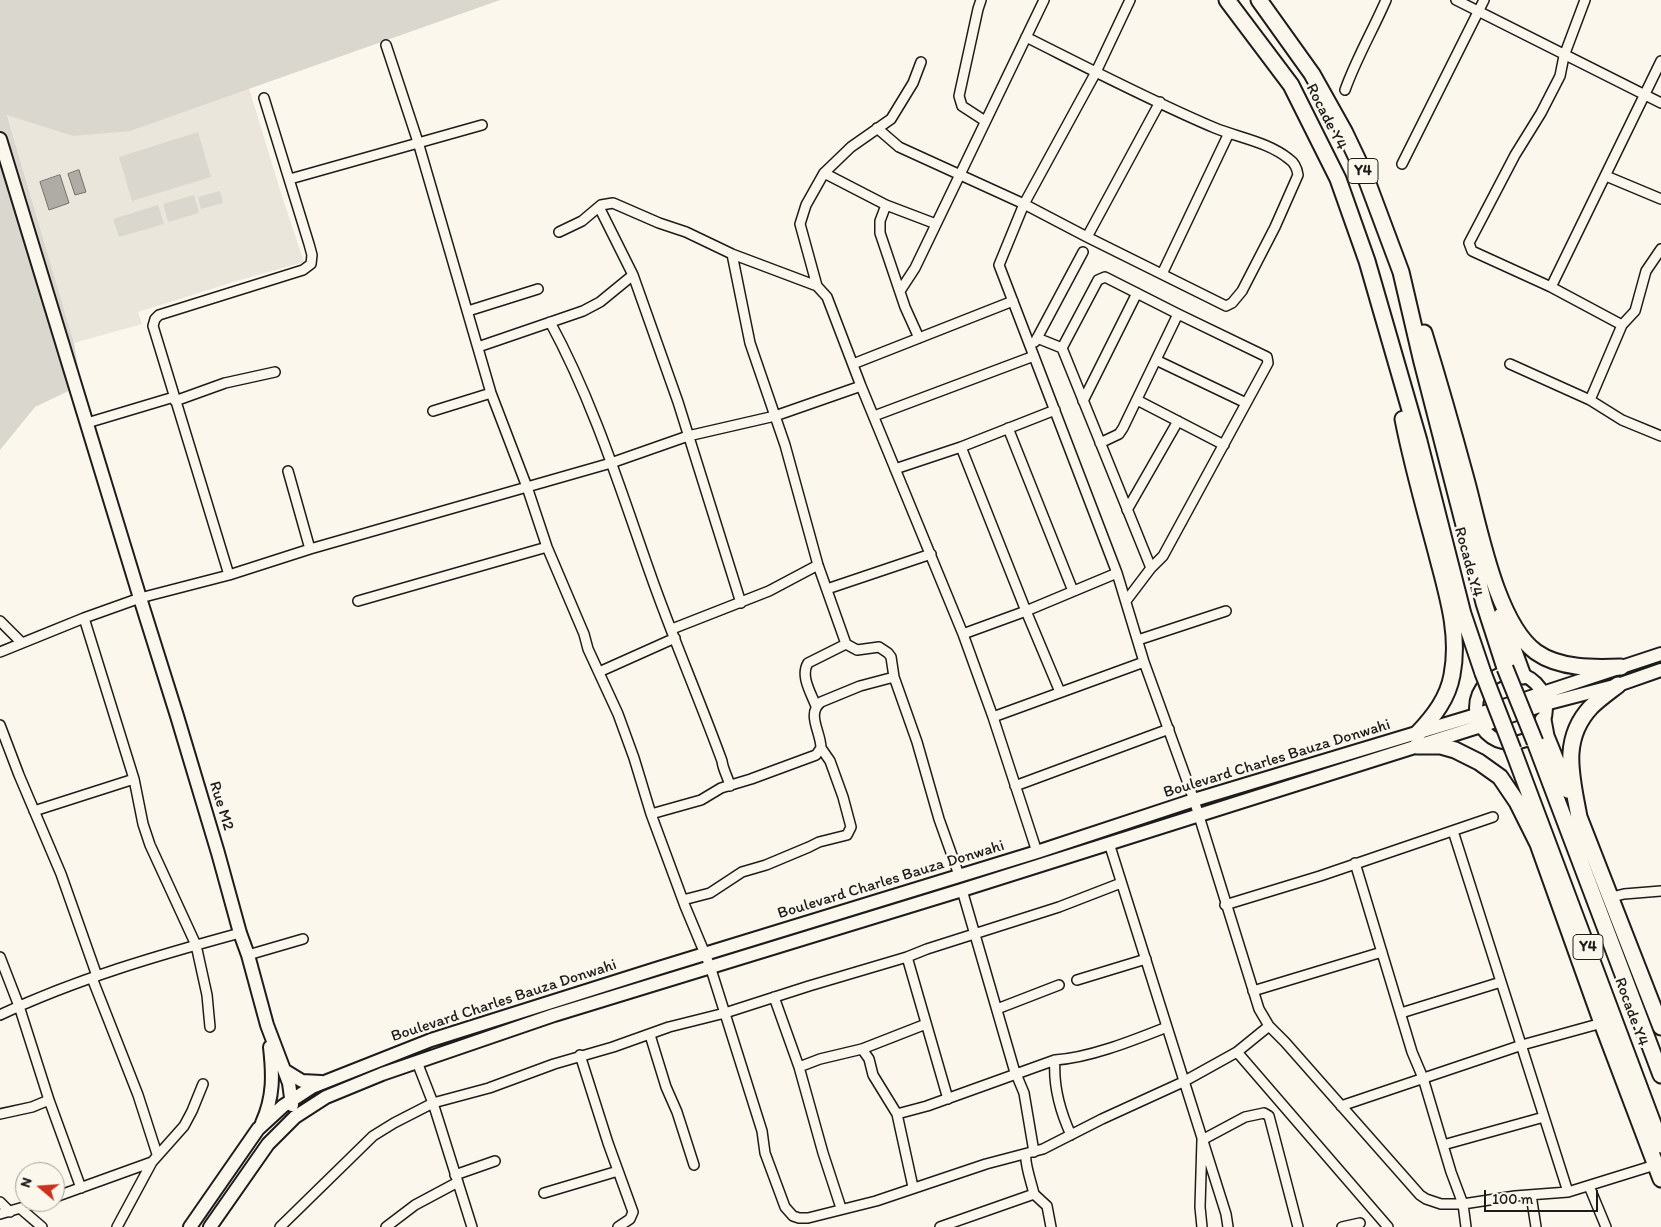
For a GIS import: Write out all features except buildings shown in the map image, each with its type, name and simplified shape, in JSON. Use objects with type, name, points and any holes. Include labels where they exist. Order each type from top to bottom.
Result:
[{"type":"highway","name":"Rocade Y4","points":[[1227,0],[1291,85],[1338,179],[1367,261],[1380,305],[1419,441],[1482,681],[1661,1145]]},
{"type":"highway","name":"Rocade Y4","points":[[1259,0],[1312,74],[1346,133],[1364,173],[1401,272],[1422,362],[1484,603],[1504,668],[1661,1075]]},
{"type":"highway","points":[[1401,272],[1419,316],[1435,366],[1499,612],[1523,676]]},
{"type":"highway","points":[[1380,305],[1405,429],[1449,603],[1468,656],[1482,681]]},
{"type":"highway","points":[[1490,574],[1509,616],[1522,638],[1537,653],[1556,661],[1578,666],[1594,668],[1621,667]]},
{"type":"highway","points":[[1449,603],[1455,656],[1452,677],[1445,697],[1418,740],[1455,750],[1479,762],[1500,777],[1517,802],[1538,844]]},
{"type":"highway","points":[[1580,817],[1573,784],[1570,756],[1574,736],[1591,707],[1618,685]]},
{"type":"highway","points":[[1543,720],[1546,736],[1657,1003],[1661,1027]]},
{"type":"highway","points":[[1508,746],[1538,844],[1661,1180]]},
{"type":"main road","name":"Rue M2","points":[[0,139],[218,853],[267,1025],[288,1082],[287,1103]]},
{"type":"main road","name":"Boulevard Charles Bauza Donwahi","points":[[210,1227],[268,1144],[295,1117],[326,1097],[382,1074],[554,1015],[962,890],[1198,814],[1543,699],[1621,667],[1661,654]]},
{"type":"main road","name":"Boulevard Charles Bauza Donwahi","points":[[1543,699],[1618,685],[1661,670]]},
{"type":"main road","points":[[1512,674],[1523,676],[1530,680],[1543,699],[1543,720],[1531,736],[1508,746],[1486,734],[1479,721],[1478,697],[1482,681],[1490,680],[1500,675],[1512,674]]},
{"type":"main road","name":"Boulevard Charles Bauza Donwahi","points":[[190,1227],[258,1130],[287,1103],[312,1087],[324,1082],[431,1040],[1036,852],[1194,800],[1418,740]]},
{"type":"main road","name":"Rue M2","points":[[267,1025],[273,1071],[273,1089],[287,1103],[295,1117]]},
{"type":"main road","points":[[284,1070],[302,1081],[324,1082]]},
{"type":"main road","points":[[258,1130],[270,1102],[273,1089]]},
{"type":"street","points":[[982,0],[978,9],[959,96],[962,106],[985,121]]},
{"type":"street","points":[[900,291],[915,268],[1044,0]]},
{"type":"street","points":[[1130,0],[1096,72],[1024,204],[999,265],[1118,573],[1144,662],[1194,800],[1259,1009],[1269,1026],[1420,1195],[1426,1199],[1441,1204],[1463,1204],[1568,1192],[1655,1165]]},
{"type":"street","points":[[1345,90],[1353,66],[1372,32],[1386,0]]},
{"type":"street","points":[[1456,0],[1564,56],[1661,103]]},
{"type":"street","points":[[1402,164],[1484,0]]},
{"type":"street","points":[[1585,0],[1564,56],[1560,76],[1514,155],[1469,243],[1472,251],[1551,286],[1622,326]]},
{"type":"street","points":[[877,128],[899,147],[1024,204],[1226,306],[1232,304],[1242,291],[1275,227],[1298,175],[1296,166],[1289,158],[1261,143],[1216,129],[1026,37]]},
{"type":"street","points":[[386,45],[418,142],[491,393],[527,487],[547,547],[618,714],[651,814],[710,966],[762,1131],[765,1153],[785,1207],[793,1216],[799,1218],[876,1201],[986,1164],[1043,1149],[1183,1082],[1237,1052],[1269,1026]]},
{"type":"street","points":[[1551,286],[1661,61]]},
{"type":"street","points":[[921,62],[913,83],[891,119],[851,147],[824,172],[806,205],[800,224],[818,286],[827,298],[861,386],[963,634],[1036,852]]},
{"type":"street","points":[[229,575],[153,326],[155,319],[159,315],[303,270],[310,264],[312,256],[309,244],[264,98]]},
{"type":"street","points":[[1087,237],[1160,102]]},
{"type":"street","points":[[290,179],[482,125]]},
{"type":"street","points":[[1162,274],[1229,133]]},
{"type":"street","points":[[824,172],[886,205],[936,224]]},
{"type":"street","points":[[1606,176],[1661,199]]},
{"type":"street","points":[[559,232],[582,221],[606,203],[613,203],[659,223],[686,232],[732,254],[818,286]]},
{"type":"street","points":[[886,205],[880,221],[880,233],[919,338]]},
{"type":"street","points":[[600,207],[633,275],[678,402],[740,603]]},
{"type":"street","points":[[1590,400],[1622,326],[1635,311],[1646,271],[1661,249]]},
{"type":"street","points":[[874,416],[1032,352],[1037,338],[1083,252]]},
{"type":"street","points":[[732,254],[750,343],[784,445],[818,565],[846,644],[858,650],[879,647],[885,650],[891,657],[894,676],[925,766],[939,819],[959,875]]},
{"type":"street","points":[[478,347],[583,311],[600,302],[633,275]]},
{"type":"street","points":[[1062,348],[1098,280],[1106,277],[1266,357],[1268,363],[1163,556],[1151,568],[1126,601]]},
{"type":"street","points":[[468,311],[538,289]]},
{"type":"street","points":[[1084,401],[1137,293]]},
{"type":"street","points":[[853,364],[1013,301]]},
{"type":"street","points":[[1100,443],[1119,434],[1178,314]]},
{"type":"street","points":[[550,322],[571,361],[611,463],[730,786]]},
{"type":"street","points":[[1037,338],[1062,348],[1151,568]]},
{"type":"street","points":[[1156,360],[1246,404]]},
{"type":"street","points":[[1510,364],[1590,400],[1622,420],[1661,436]]},
{"type":"street","points":[[87,424],[225,383],[274,372]]},
{"type":"street","points":[[0,652],[21,642],[140,598],[229,575],[310,549],[611,463],[688,436],[775,416],[861,386]]},
{"type":"street","points":[[434,411],[491,393]]},
{"type":"street","points":[[1137,400],[1224,445]]},
{"type":"street","points":[[895,469],[1055,410]]},
{"type":"street","points":[[1127,510],[1178,421]]},
{"type":"street","points":[[1008,428],[1073,591]]},
{"type":"street","points":[[961,446],[1060,692]]},
{"type":"street","points":[[288,471],[310,549]]},
{"type":"street","points":[[358,601],[547,547]]},
{"type":"street","points":[[826,589],[931,554]]},
{"type":"street","points":[[599,672],[674,634],[769,591],[818,565]]},
{"type":"street","points":[[963,634],[1026,611],[1118,573]]},
{"type":"street","points":[[1138,640],[1226,611]]},
{"type":"street","points":[[84,618],[134,779],[143,824],[150,845],[196,945],[208,995],[210,1027]]},
{"type":"street","points":[[0,621],[21,642]]},
{"type":"street","points":[[816,706],[805,677],[804,669],[808,663],[846,644]]},
{"type":"street","points":[[992,717],[1144,662]]},
{"type":"street","points":[[683,900],[710,893],[742,872],[819,842],[847,834],[850,828],[843,797],[830,762],[821,748],[814,709],[828,698],[894,676]]},
{"type":"street","points":[[0,725],[61,874],[95,977],[138,1096],[154,1158]]},
{"type":"street","points":[[1015,786],[1169,729]]},
{"type":"street","points":[[651,814],[701,800],[721,788],[816,755],[821,748]]},
{"type":"street","points":[[34,811],[134,779]]},
{"type":"street","points":[[1226,905],[1493,818]]},
{"type":"street","points":[[1453,831],[1568,1192]]},
{"type":"street","points":[[1109,843],[1226,1214],[1228,1227]]},
{"type":"street","points":[[1355,863],[1412,1052],[1423,1078],[1463,1204],[1466,1227]]},
{"type":"street","points":[[280,1227],[373,1136],[433,1103],[489,1088],[669,1027],[725,1013],[907,957],[1059,907],[1121,883]]},
{"type":"street","points":[[962,890],[996,1009],[1016,1074],[1024,1093],[1030,1153],[1024,1160],[1034,1194],[1047,1206],[1051,1227]]},
{"type":"street","points":[[1612,897],[1624,894],[1661,891]]},
{"type":"street","points":[[0,1015],[95,977],[240,933]]},
{"type":"street","points":[[248,955],[303,939]]},
{"type":"street","points":[[1253,991],[1382,952]]},
{"type":"street","points":[[0,957],[19,1006],[49,1100],[81,1188]]},
{"type":"street","points":[[907,957],[948,1099]]},
{"type":"street","points":[[1078,980],[1146,959]]},
{"type":"street","points":[[1401,1013],[1501,982]]},
{"type":"street","points":[[996,1009],[1058,985]]},
{"type":"street","points":[[774,997],[799,1067],[823,1154],[841,1208]]},
{"type":"street","points":[[1341,1106],[1522,1045],[1602,1023]]},
{"type":"street","points":[[799,1067],[820,1059],[862,1049],[926,1024]]},
{"type":"street","points":[[897,1114],[948,1099],[1055,1060],[1066,1060],[1167,1027]]},
{"type":"street","points":[[650,1035],[666,1088],[677,1112],[694,1165]]},
{"type":"street","points":[[862,1049],[868,1059],[873,1075],[897,1114],[913,1187]]},
{"type":"street","points":[[1237,1052],[1388,1227]]},
{"type":"street","points":[[580,1056],[633,1212],[630,1219],[618,1227]]},
{"type":"street","points":[[1055,1060],[1054,1078],[1057,1095],[1061,1112],[1071,1135]]},
{"type":"street","points":[[417,1062],[433,1103],[472,1227]]},
{"type":"street","points":[[117,1227],[154,1158],[184,1126],[192,1112],[203,1084]]},
{"type":"street","points":[[0,1114],[32,1107],[49,1100]]},
{"type":"street","points":[[1202,1140],[1245,1117],[1264,1113],[1270,1116],[1298,1227]]},
{"type":"street","points":[[1443,1145],[1544,1117]]},
{"type":"street","points":[[1202,1140],[1200,1207],[1202,1227]]},
{"type":"street","points":[[65,1194],[154,1158]]},
{"type":"street","points":[[386,1227],[415,1205],[457,1178],[495,1161]]},
{"type":"street","points":[[544,1193],[618,1170]]},
{"type":"street","points":[[1589,1186],[1606,1227]]},
{"type":"street","points":[[943,1227],[1034,1194]]},
{"type":"street","points":[[1531,1195],[1536,1227]]},
{"type":"street","points":[[0,1202],[10,1212]]},
{"type":"street","points":[[0,1214],[15,1211]]},
{"type":"street","points":[[24,1212],[42,1227]]},
{"type":"street","points":[[1342,1227],[1360,1223]]},
{"type":"shaded area","points":[[0,0],[500,0],[130,131],[73,136],[7,115],[74,343],[81,385],[35,407],[0,450]]},
{"type":"shaded area","points":[[241,62],[304,262],[138,312],[142,324],[74,343],[7,114],[73,136]]},
{"type":"shaded area","points":[[198,132],[211,177],[132,201],[119,157]]},
{"type":"shaded area","points":[[79,170],[86,192],[75,195],[68,174]]},
{"type":"shaded area","points":[[60,175],[69,203],[49,210],[40,182]]},
{"type":"shaded area","points":[[220,191],[223,203],[201,209],[198,197]]},
{"type":"shaded area","points":[[194,195],[199,213],[168,222],[163,204]]},
{"type":"shaded area","points":[[158,205],[164,224],[119,237],[113,219]]}]
